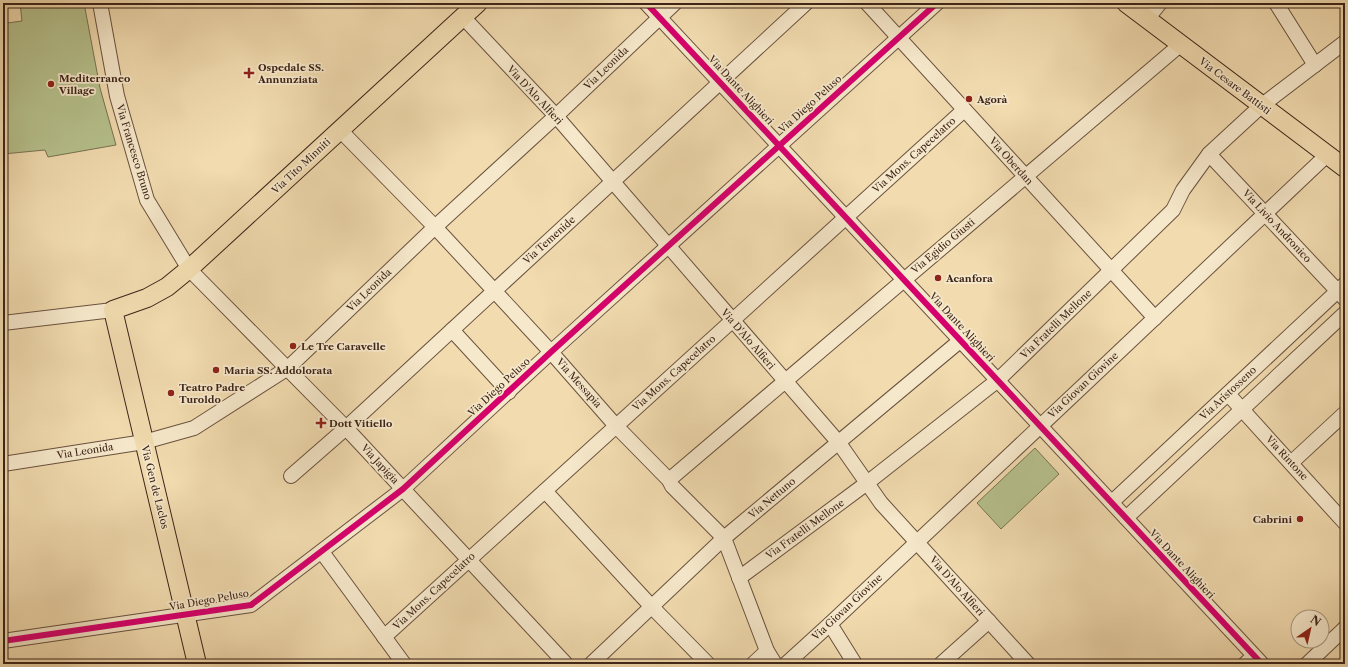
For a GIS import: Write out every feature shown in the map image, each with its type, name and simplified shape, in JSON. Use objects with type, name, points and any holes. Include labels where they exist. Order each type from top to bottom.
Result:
[{"type":"main road","name":"Via Tito Minniti","points":[[113,310],[147,298],[167,287],[189,269],[478,3]]},
{"type":"main road","name":"Via Cesare Battisti","points":[[1126,3],[1345,168]]},
{"type":"main road","name":"Via Gen de Laclos","points":[[113,310],[197,664]]},
{"type":"street","name":"Via Francesco Bruno","points":[[100,3],[118,96],[147,200],[189,269]]},
{"type":"street","name":"Via Dante Alighieri","points":[[646,3],[1112,502],[1254,661]]},
{"type":"street","name":"Via Leonida","points":[[3,464],[144,442],[194,428],[288,368],[435,227],[556,116],[675,3]]},
{"type":"street","name":"Via Temenide","points":[[291,476],[346,428],[806,3]]},
{"type":"street","name":"Via Oberdan","points":[[867,3],[1155,318]]},
{"type":"street","name":"Via Diego Peluso","points":[[3,641],[251,605],[403,489],[551,352],[669,247],[937,3]]},
{"type":"street","points":[[1147,19],[1160,3]]},
{"type":"street","points":[[1276,3],[1315,66]]},
{"type":"street","name":"Via D'Alo Alfieri","points":[[463,17],[556,116],[839,443],[881,503],[1028,664]]},
{"type":"street","name":"Via Fratelli Mellone","points":[[738,578],[868,483],[998,380],[1173,210],[1183,190],[1209,154],[1261,106],[1345,42]]},
{"type":"street","name":"Via Egidio Giusti","points":[[669,480],[1180,45]]},
{"type":"street","name":"Via Mons. Capecelatro","points":[[384,637],[964,110]]},
{"type":"street","name":"Via Messapia","points":[[340,130],[435,227],[551,352],[616,426],[669,480],[672,486],[724,538],[766,651],[775,664]]},
{"type":"street","name":"Via Livio Andronico","points":[[1209,154],[1342,291]]},
{"type":"street","name":"Via Giovan Giovine","points":[[786,664],[1155,318],[1264,212],[1327,155]]},
{"type":"street","name":"Via Japigia","points":[[189,269],[346,428],[566,664]]},
{"type":"street","name":"Via Aristosseno","points":[[1112,502],[1342,291]]},
{"type":"street","points":[[3,323],[113,310]]},
{"type":"street","points":[[1126,518],[1345,313]]},
{"type":"street","points":[[452,330],[509,392]]},
{"type":"street","name":"Via Nettuno","points":[[591,664],[724,538],[961,340]]},
{"type":"street","name":"Via Rintone","points":[[1228,394],[1345,523]]},
{"type":"street","points":[[1291,463],[1345,413]]},
{"type":"street","points":[[545,491],[651,606],[708,664]]},
{"type":"street","points":[[322,552],[404,664]]},
{"type":"street","points":[[941,664],[989,621]]},
{"type":"street","points":[[830,624],[855,664]]},
{"type":"street","points":[[1307,664],[1345,628]]},
{"type":"street","points":[[753,664],[766,651]]},
{"type":"green space","name":"Mediterraneo Village","points":[[20,3],[84,3],[100,88],[116,145],[48,157],[45,150],[3,154],[3,68],[7,67],[7,23],[22,21]]},
{"type":"green space","points":[[1035,448],[1059,474],[1001,529],[977,503]]},
{"type":"cycle path","points":[[646,3],[1262,664]]},
{"type":"cycle path","points":[[3,641],[251,605],[403,489],[551,352],[937,3]]},
{"type":"place","name":"Ospedale SS. Annunziata","points":[[249,73]]},
{"type":"place","name":"Mediterraneo Village","points":[[51,84]]},
{"type":"place","name":"Agorà","points":[[969,99]]},
{"type":"place","name":"Acanfora","points":[[938,278]]},
{"type":"place","name":"Le Tre Caravelle","points":[[293,346]]},
{"type":"place","name":"Maria SS. Addolorata","points":[[216,370]]},
{"type":"place","name":"Teatro Padre Turoldo","points":[[171,393]]},
{"type":"place","name":"Dott Vitiello","points":[[321,423]]},
{"type":"place","name":"Cabrini","points":[[1300,519]]}]
